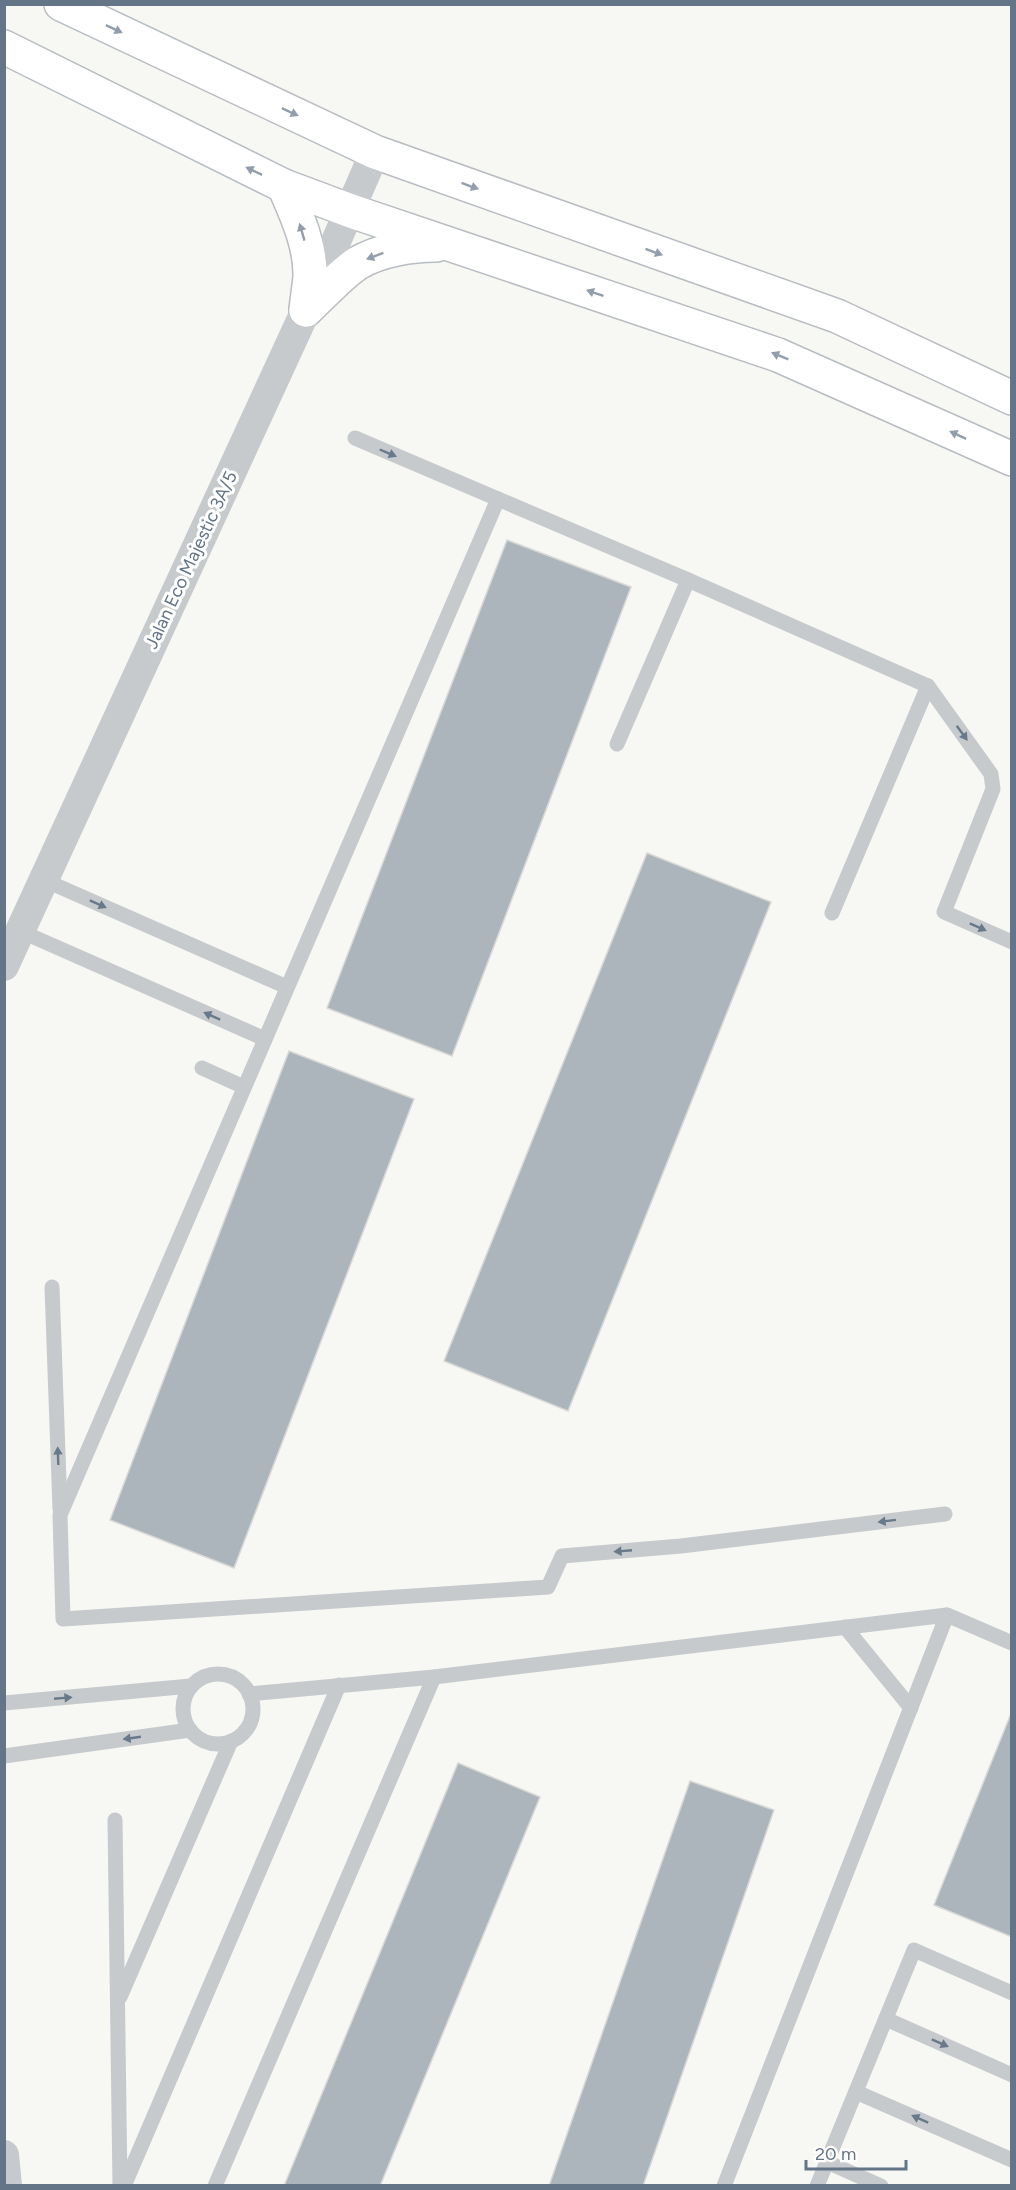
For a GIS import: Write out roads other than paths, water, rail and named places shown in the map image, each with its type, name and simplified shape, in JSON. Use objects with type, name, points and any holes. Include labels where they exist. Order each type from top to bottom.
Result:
[{"type":"street","points":[[61,4],[375,152],[837,316],[1011,398]]},
{"type":"street","points":[[4,47],[284,186],[351,211],[778,355],[1011,459]]},
{"type":"street","name":"Jalan Eco Majestic 3A/5","points":[[4,966],[306,310],[375,152]]},
{"type":"street","points":[[284,186],[298,218],[307,250],[310,276],[306,310]]},
{"type":"street","points":[[306,310],[358,263],[392,250],[420,245],[453,245]]},
{"type":"street","points":[[4,2155],[7,2186]]},
{"type":"lane","points":[[355,438],[688,580],[928,686],[991,774],[993,789],[944,912],[1011,942]]},
{"type":"lane","points":[[60,1515],[498,499]]},
{"type":"lane","points":[[617,744],[688,580]]},
{"type":"lane","points":[[832,913],[928,686]]},
{"type":"lane","points":[[44,880],[287,987]]},
{"type":"lane","points":[[20,931],[265,1039]]},
{"type":"lane","points":[[202,1068],[244,1087]]},
{"type":"lane","points":[[52,1287],[63,1619],[548,1587],[561,1556],[681,1546],[945,1514]]},
{"type":"lane","points":[[724,2186],[947,1615]]},
{"type":"lane","points":[[249,1694],[434,1677],[947,1615],[1011,1643]]},
{"type":"lane","points":[[845,1628],[910,1708]]},
{"type":"lane","points":[[211,1674],[224,1674],[234,1678],[243,1685],[252,1704],[252,1715],[248,1726],[231,1741],[210,1742],[199,1738],[190,1730],[184,1719],[185,1696],[191,1686],[200,1678],[211,1674]]},
{"type":"lane","points":[[215,2186],[434,1677]]},
{"type":"lane","points":[[122,2186],[339,1685]]},
{"type":"lane","points":[[4,1702],[191,1686]]},
{"type":"lane","points":[[4,1756],[190,1730]]},
{"type":"lane","points":[[118,2002],[231,1741]]},
{"type":"lane","points":[[115,1820],[122,2186]]},
{"type":"lane","points":[[817,2186],[915,1950],[1011,1993]]},
{"type":"lane","points":[[886,2019],[1011,2075]]},
{"type":"lane","points":[[856,2092],[1011,2160]]},
{"type":"lane","points":[[827,2162],[881,2186]]}]
